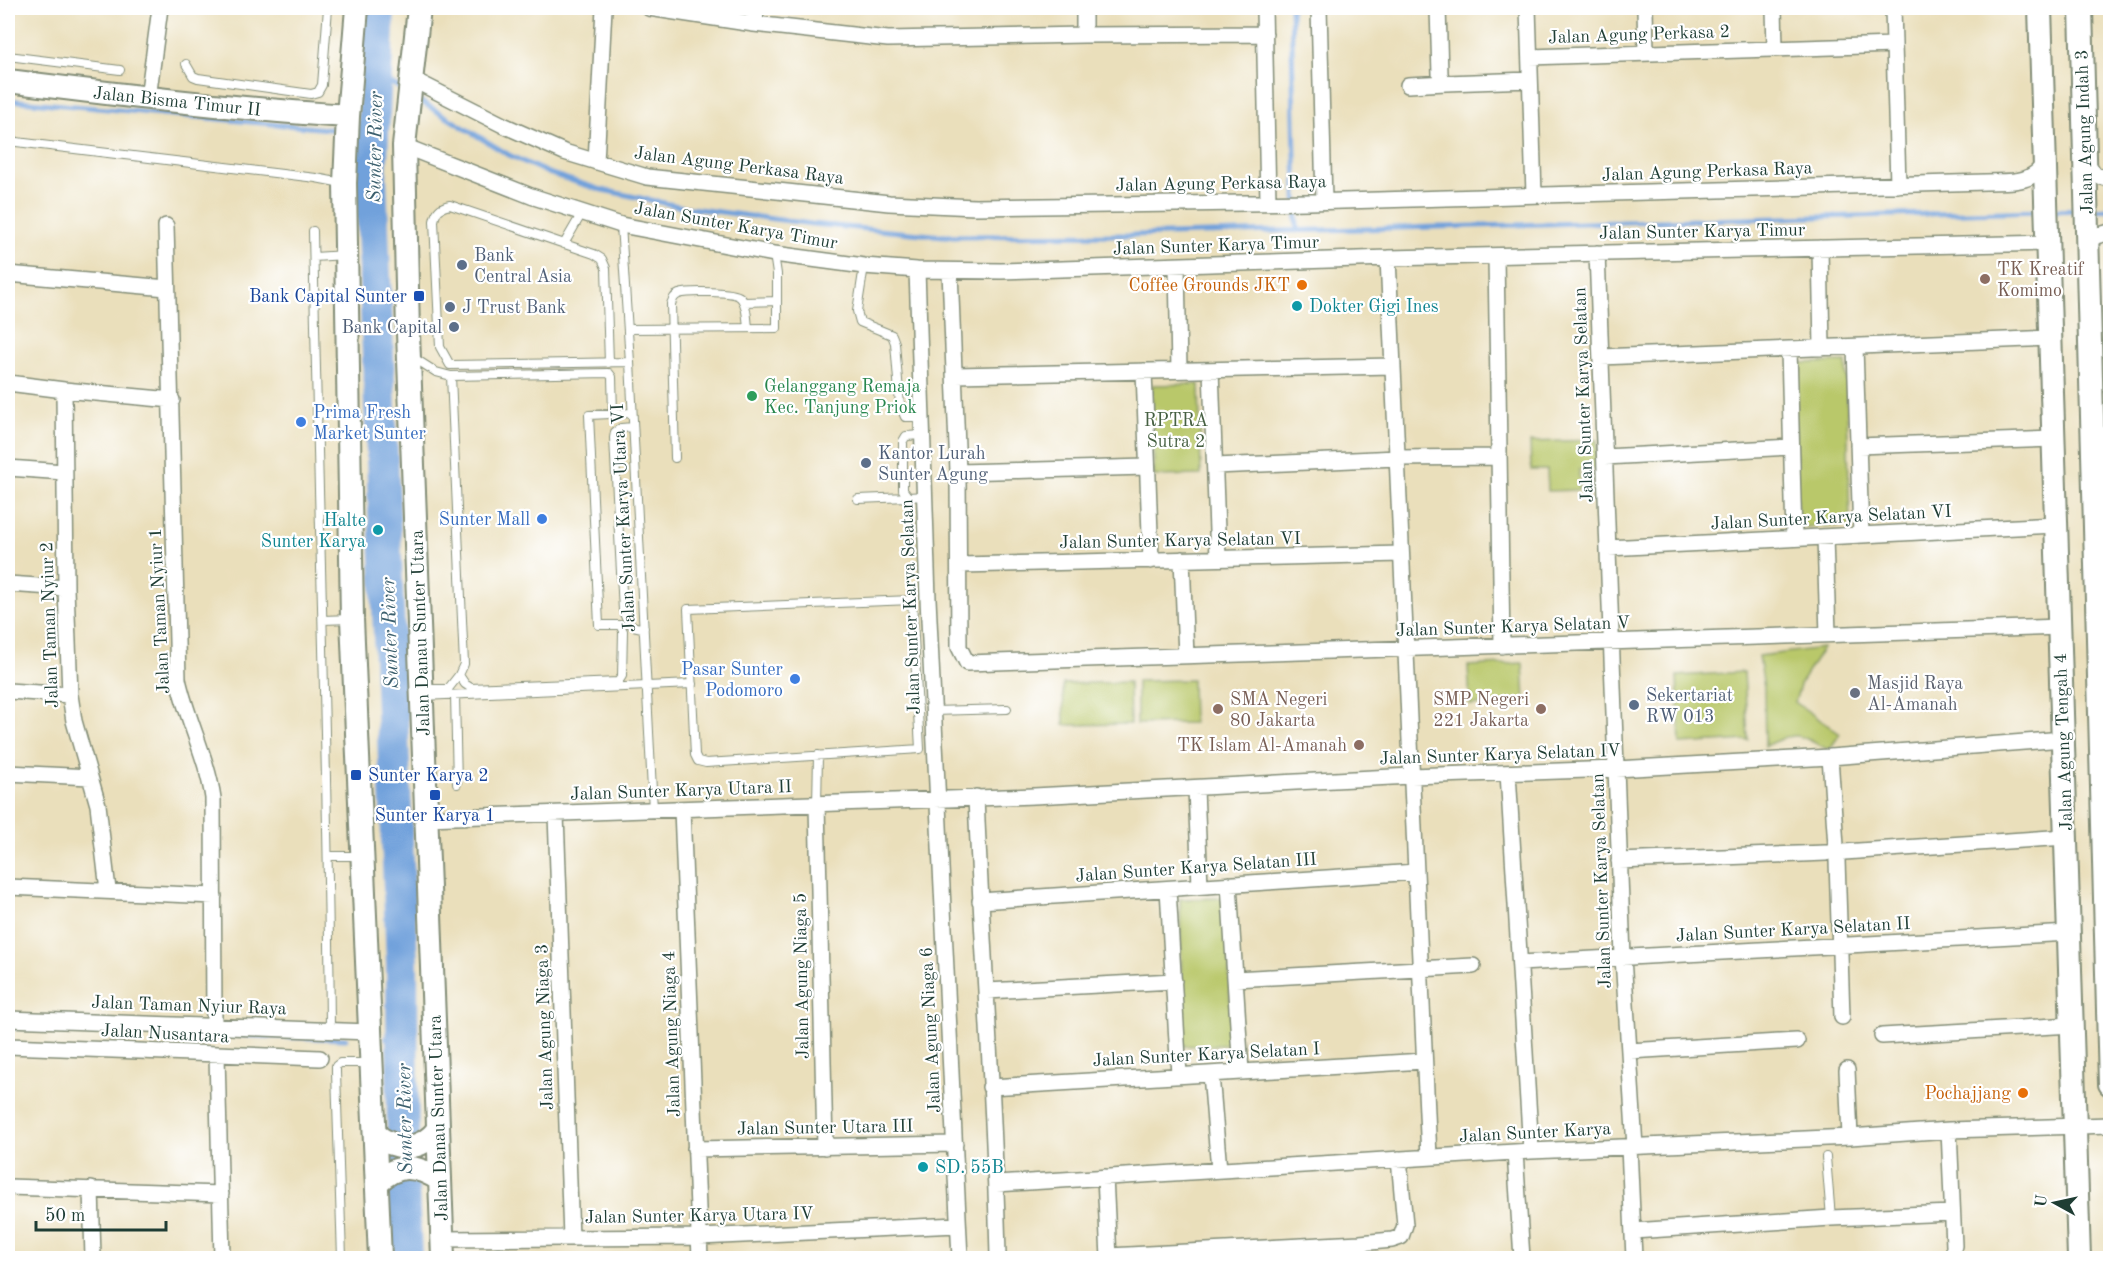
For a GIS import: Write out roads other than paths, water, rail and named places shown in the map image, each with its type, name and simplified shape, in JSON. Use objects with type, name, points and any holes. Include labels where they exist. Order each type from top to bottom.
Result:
[{"type":"street","points":[[148,99],[160,8]]},
{"type":"street","points":[[357,8],[347,120],[345,183],[352,619],[371,1063],[382,1139],[380,1258]]},
{"type":"street","name":"Jalan Danau Sunter Utara","points":[[419,8],[404,142],[438,1129],[431,1175],[442,1249]]},
{"type":"street","points":[[596,162],[604,8]]},
{"type":"street","points":[[649,8],[754,24],[888,39],[1265,34]]},
{"type":"street","points":[[754,24],[756,8]]},
{"type":"street","points":[[1084,8],[1084,35]]},
{"type":"street","points":[[1264,8],[1276,202]]},
{"type":"street","points":[[1317,201],[1319,8]]},
{"type":"street","points":[[1438,8],[1440,74],[1446,83]]},
{"type":"street","points":[[1528,8],[1534,195]]},
{"type":"street","points":[[1645,8],[1646,53]]},
{"type":"street","points":[[1774,8],[1775,49]]},
{"type":"street","points":[[1893,8],[1898,185]]},
{"type":"street","points":[[2040,8],[2047,234]]},
{"type":"street","name":"Jalan Agung Indah 3","points":[[2081,8],[2087,233],[2102,452],[2110,1084]]},
{"type":"street","name":"Jalan Agung Perkasa 2","points":[[1530,57],[1894,45]]},
{"type":"street","points":[[1408,85],[1530,80]]},
{"type":"street","name":"Jalan Bisma Timur II","points":[[8,81],[148,99],[291,102],[347,120]]},
{"type":"street","name":"Jalan Agung Perkasa Raya","points":[[412,85],[564,152],[647,177],[889,203],[975,207],[1276,202],[2021,181],[2035,174],[2045,162]]},
{"type":"street","name":"Jalan Sunter Karya Timur","points":[[404,142],[531,196],[621,225],[774,254],[864,266],[917,270],[1177,266],[1388,258],[1820,248],[2047,234]]},
{"type":"street","points":[[2085,159],[2095,175],[2110,178]]},
{"type":"street","name":"Jalan Taman Nyiur 1","points":[[166,225],[178,680],[182,699],[210,779],[213,798],[214,1026]]},
{"type":"street","points":[[2087,233],[2096,236],[2110,232]]},
{"type":"street","name":"Jalan Agung Tengah 4","points":[[2047,234],[2079,1258]]},
{"type":"street","points":[[1820,248],[1822,348]]},
{"type":"street","name":"Jalan Sunter Karya Selatan","points":[[1597,253],[1619,861],[1629,1051],[1634,1258]]},
{"type":"street","points":[[1496,256],[1502,645]]},
{"type":"street","points":[[1388,258],[1429,1157]]},
{"type":"street","points":[[1177,266],[1179,370]]},
{"type":"street","name":"Jalan Sunter Karya Selatan","points":[[917,270],[937,799]]},
{"type":"street","points":[[950,271],[956,375],[960,565]]},
{"type":"street","points":[[8,274],[167,288]]},
{"type":"street","points":[[1601,357],[2051,338]]},
{"type":"street","points":[[1855,346],[1861,535]]},
{"type":"street","points":[[1790,350],[1794,538]]},
{"type":"street","points":[[956,375],[1393,366]]},
{"type":"street","points":[[1144,370],[1151,561]]},
{"type":"street","points":[[1211,370],[1218,558]]},
{"type":"street","points":[[8,383],[171,400]]},
{"type":"street","name":"Jalan Taman Nyiur 2","points":[[64,390],[66,588],[70,695],[74,721],[98,805],[108,890]]},
{"type":"street","points":[[1858,446],[2054,439]]},
{"type":"street","points":[[1605,457],[1791,447]]},
{"type":"street","points":[[1215,466],[1397,458],[1499,457]]},
{"type":"street","points":[[958,472],[1148,467]]},
{"type":"street","points":[[8,468],[64,472]]},
{"type":"street","name":"Jalan Sunter Karya Selatan VI","points":[[1608,548],[2056,525]]},
{"type":"street","points":[[1825,537],[1828,635]]},
{"type":"street","name":"Jalan Sunter Karya Selatan VI","points":[[960,565],[1401,554]]},
{"type":"street","points":[[1182,559],[1186,656]]},
{"type":"street","name":"Jalan Sunter Karya Selatan V","points":[[960,565],[959,647],[967,663],[2060,627]]},
{"type":"street","points":[[8,584],[66,588]]},
{"type":"street","points":[[8,691],[70,695]]},
{"type":"street","name":"Jalan Sunter Karya Selatan IV","points":[[937,799],[1196,789],[1411,776],[1616,769],[1830,757],[2063,739]]},
{"type":"street","points":[[1830,757],[1842,1017]]},
{"type":"street","points":[[8,773],[90,777]]},
{"type":"street","points":[[1508,773],[1531,1151]]},
{"type":"street","points":[[1196,789],[1200,886]]},
{"type":"street","points":[[976,797],[998,1258]]},
{"type":"street","name":"Jalan Sunter Karya Utara II","points":[[427,818],[937,799]]},
{"type":"street","name":"Jalan Agung Niaga 6","points":[[937,799],[960,1258]]},
{"type":"street","name":"Jalan Agung Niaga 5","points":[[817,804],[825,1147]]},
{"type":"street","name":"Jalan Agung Niaga 4","points":[[682,808],[700,1258]]},
{"type":"street","name":"Jalan Agung Niaga 3","points":[[556,814],[571,1238]]},
{"type":"street","points":[[1619,861],[1836,852],[2066,837]]},
{"type":"street","name":"Jalan Sunter Karya Selatan III","points":[[980,901],[1416,872]]},
{"type":"street","points":[[1229,884],[1241,1072]]},
{"type":"street","points":[[8,886],[214,896]]},
{"type":"street","points":[[1168,889],[1179,1075]]},
{"type":"street","name":"Jalan Sunter Karya Selatan II","points":[[1520,963],[2069,933]]},
{"type":"street","points":[[1235,979],[1420,967],[1473,966]]},
{"type":"street","points":[[987,991],[1173,981]]},
{"type":"street","name":"Jalan Taman Nyiur Raya","points":[[8,1019],[370,1032]]},
{"type":"street","points":[[1882,1036],[2072,1025]]},
{"type":"street","points":[[1629,1051],[1797,1041]]},
{"type":"street","name":"Jalan Nusantara","points":[[8,1046],[320,1058]]},
{"type":"street","points":[[217,1055],[222,1258]]},
{"type":"street","name":"Jalan Sunter Karya Selatan I","points":[[990,1087],[1424,1061]]},
{"type":"street","points":[[1847,1070],[1850,1137]]},
{"type":"street","points":[[1211,1074],[1219,1170]]},
{"type":"street","name":"Jalan Sunter Karya","points":[[996,1184],[1531,1151],[1850,1137],[1949,1130],[2110,1125]]},
{"type":"street","points":[[382,1139],[401,1147],[414,1146],[424,1143],[438,1129]]},
{"type":"street","points":[[1949,1130],[1954,1246]]},
{"type":"street","name":"Jalan Sunter Utara III","points":[[696,1149],[955,1144]]},
{"type":"street","points":[[1515,1152],[1522,1258]]},
{"type":"street","points":[[1104,1178],[1109,1257],[1211,1252],[1392,1240],[1401,1237],[1405,1225],[1399,1159]]},
{"type":"street","points":[[383,1177],[402,1168],[431,1175]]},
{"type":"street","points":[[8,1186],[221,1194]]},
{"type":"street","points":[[91,1189],[93,1258]]},
{"type":"street","points":[[1633,1231],[1831,1218],[1952,1213]]},
{"type":"street","name":"Jalan Sunter Karya Utara IV","points":[[442,1249],[571,1238],[699,1238],[957,1225]]},
{"type":"lane","points":[[186,64],[193,76],[198,78],[291,102],[318,92],[322,85],[328,8]]},
{"type":"lane","points":[[8,56],[120,70]]},
{"type":"lane","points":[[8,141],[316,177],[345,183]]},
{"type":"lane","points":[[609,363],[606,268],[602,259],[564,243],[450,205],[441,207],[434,221],[440,347],[450,365],[609,363],[630,362]]},
{"type":"lane","points":[[564,243],[582,213]]},
{"type":"lane","name":"Jalan Sunter Karya Utara VI","points":[[621,225],[653,810]]},
{"type":"lane","points":[[313,231],[330,1030]]},
{"type":"lane","points":[[628,329],[777,328],[777,274],[774,254]]},
{"type":"lane","points":[[314,257],[346,255]]},
{"type":"lane","points":[[864,266],[857,311],[860,322],[892,335],[895,343],[900,405],[905,417],[922,417]]},
{"type":"lane","points":[[675,458],[670,304],[674,297],[681,293],[728,293],[739,296],[744,302],[748,328]]},
{"type":"lane","points":[[744,302],[777,301]]},
{"type":"lane","points":[[410,356],[436,372],[451,376],[609,373],[612,377],[613,414]]},
{"type":"lane","points":[[422,693],[448,689],[464,664],[451,376]]},
{"type":"lane","points":[[317,414],[349,412]]},
{"type":"lane","points":[[459,675],[471,688],[618,682],[622,676],[623,631],[620,625],[599,625],[589,415],[632,413]]},
{"type":"lane","points":[[633,427],[621,428],[615,432],[614,438],[623,611],[627,621],[636,628],[644,628]]},
{"type":"lane","points":[[908,497],[903,490],[903,441],[906,436],[923,435]]},
{"type":"lane","points":[[858,499],[925,496]]},
{"type":"lane","points":[[912,600],[920,749],[706,763],[698,761],[695,755],[688,609],[912,600],[928,596]]},
{"type":"lane","points":[[323,620],[352,619]]},
{"type":"lane","points":[[422,693],[455,695],[692,684]]},
{"type":"lane","points":[[455,695],[457,784]]},
{"type":"lane","points":[[933,711],[1007,709]]},
{"type":"lane","points":[[817,804],[818,755]]},
{"type":"lane","points":[[328,856],[362,856]]},
{"type":"lane","points":[[342,1258],[336,1066],[345,1062],[371,1063]]},
{"type":"lane","points":[[1826,1157],[1831,1218]]},
{"type":"waterway","name":"Sunter River","points":[[379,8],[371,178],[402,964],[403,1187],[406,1258]]},
{"type":"waterway","points":[[1291,8],[1297,229]]},
{"type":"waterway","points":[[375,74],[405,91]]},
{"type":"waterway","points":[[415,98],[509,155],[548,173],[598,189],[683,207],[812,224],[944,236],[1131,235],[2041,211]]},
{"type":"waterway","points":[[8,100],[340,130]]},
{"type":"waterway","points":[[353,131],[372,133]]},
{"type":"waterway","points":[[2093,210],[2110,209]]},
{"type":"waterway","points":[[2051,211],[2080,210]]},
{"type":"waterway","points":[[8,1027],[346,1039]]},
{"type":"waterway","points":[[386,1038],[402,1037]]},
{"type":"place","name":"Bank Central Asia","points":[[462,265]]},
{"type":"place","name":"TK Kreatif Komimo","points":[[1985,279]]},
{"type":"place","name":"Coffee Grounds JKT","points":[[1302,285]]},
{"type":"place","name":"Bank Capital Sunter","points":[[419,296]]},
{"type":"place","name":"Dokter Gigi Ines","points":[[1297,306]]},
{"type":"place","name":"J Trust Bank","points":[[450,307]]},
{"type":"place","name":"Bank Capital","points":[[454,327]]},
{"type":"place","name":"Gelanggang Remaja Kec. Tanjung Priok","points":[[752,396]]},
{"type":"place","name":"Prima Fresh Market Sunter","points":[[301,422]]},
{"type":"place","name":"Kantor Lurah Sunter Agung","points":[[866,463]]},
{"type":"place","name":"Sunter Mall","points":[[542,519]]},
{"type":"place","name":"Halte Sunter Karya","points":[[378,530]]},
{"type":"place","name":"Pasar Sunter Podomoro","points":[[795,679]]},
{"type":"place","name":"Masjid Raya Al-Amanah","points":[[1855,693]]},
{"type":"place","name":"Sekertariat RW 013","points":[[1634,705]]},
{"type":"place","name":"SMA Negeri 80 Jakarta","points":[[1218,709]]},
{"type":"place","name":"SMP Negeri 221 Jakarta","points":[[1541,709]]},
{"type":"place","name":"TK Islam Al-Amanah","points":[[1359,745]]},
{"type":"place","name":"Sunter Karya 2","points":[[356,775]]},
{"type":"place","name":"Sunter Karya 1","points":[[435,795]]},
{"type":"place","name":"Pochajjang","points":[[2023,1093]]},
{"type":"place","name":"SD. 55B","points":[[923,1167]]},
{"type":"park label","name":"RPTRA Sutra 2","points":[[1176,430]]}]
